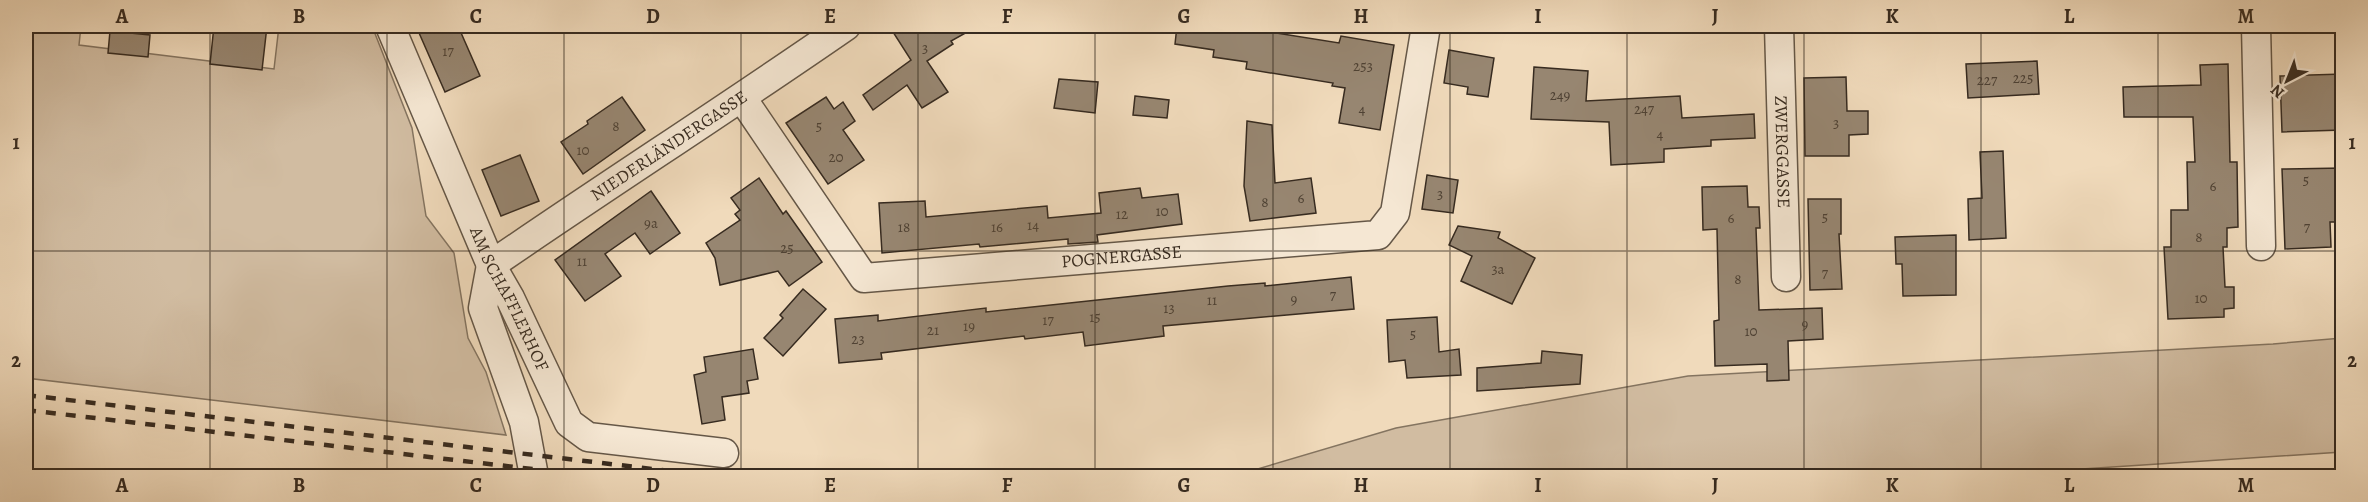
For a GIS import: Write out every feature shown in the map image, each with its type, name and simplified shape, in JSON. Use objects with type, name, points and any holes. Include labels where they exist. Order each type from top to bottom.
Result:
[{"type":"street","name":"AM SCHAFFLERHOF","points":[[390,26],[491,265],[510,298],[569,423],[588,437],[724,453]]},
{"type":"street","name":"NIEDERLÄNDERGASSE","points":[[491,265],[846,26]]},
{"type":"street","name":"POGNERGASSE","points":[[742,98],[864,278],[1378,235],[1395,213],[1426,26]]},
{"type":"street","name":"ZWERGGASSE","points":[[1779,26],[1786,277]]},
{"type":"street","points":[[2256,26],[2260,246]]},
{"type":"street","points":[[491,265],[483,308],[524,422],[534,477]]},
{"type":"shaded area","points":[[26,26],[81,26],[79,45],[274,69],[279,26],[372,26],[412,128],[426,216],[454,253],[468,338],[486,372],[506,435],[26,378]]},
{"type":"shaded area","points":[[2342,338],[2342,452],[1973,476],[1234,476],[1396,428],[1688,376],[2273,344]]},
{"type":"building","points":[[214,26],[267,26],[262,70],[210,64]]},
{"type":"building","points":[[416,26],[458,26],[480,76],[445,92]]},
{"type":"building","points":[[903,26],[978,26],[951,41],[953,44],[927,61],[948,92],[922,108],[907,85],[873,110],[863,95],[911,60],[893,32]]},
{"type":"building","points":[[1177,26],[1252,26],[1252,29],[1339,43],[1341,36],[1394,45],[1380,130],[1339,123],[1345,88],[1332,86],[1333,83],[1246,69],[1247,62],[1213,57],[1214,50],[1175,44]]},
{"type":"building","points":[[110,31],[150,35],[148,57],[108,53]]},
{"type":"building","points":[[1449,50],[1494,58],[1488,97],[1467,94],[1468,87],[1444,83]]},
{"type":"building","points":[[2037,61],[2039,94],[1968,98],[1966,64]]},
{"type":"building","points":[[2228,64],[2230,162],[2237,162],[2238,227],[2227,228],[2227,247],[2223,247],[2225,287],[2234,287],[2234,308],[2224,309],[2224,317],[2168,319],[2164,247],[2171,247],[2171,210],[2188,210],[2187,162],[2195,162],[2193,117],[2124,117],[2123,87],[2201,85],[2200,65]]},
{"type":"building","points":[[1534,67],[1588,71],[1586,101],[1680,96],[1682,118],[1754,114],[1755,138],[1711,140],[1711,146],[1664,149],[1664,162],[1611,165],[1609,122],[1531,119]]},
{"type":"building","points":[[2343,74],[2343,130],[2282,132],[2280,76]]},
{"type":"building","points":[[1846,77],[1847,111],[1868,111],[1868,134],[1849,135],[1849,156],[1805,156],[1804,78]]},
{"type":"building","points":[[1059,79],[1098,82],[1095,113],[1054,108]]},
{"type":"building","points":[[1135,96],[1169,100],[1167,118],[1133,115]]},
{"type":"building","points":[[622,97],[645,130],[583,174],[561,142]]},
{"type":"building","points":[[826,97],[834,109],[843,102],[855,121],[843,130],[864,160],[828,184],[786,123]]},
{"type":"building","points":[[1247,121],[1272,125],[1275,183],[1311,178],[1316,213],[1250,221],[1244,186]]},
{"type":"building","points":[[2003,151],[2006,238],[1969,240],[1968,199],[1982,198],[1980,152]]},
{"type":"building","points":[[520,155],[539,201],[501,216],[482,170]]},
{"type":"building","points":[[2343,168],[2343,222],[2330,222],[2331,247],[2285,249],[2282,169]]},
{"type":"building","points":[[1427,175],[1458,180],[1453,213],[1422,209]]},
{"type":"building","points":[[759,178],[783,214],[786,211],[822,262],[789,286],[778,271],[720,285],[715,258],[706,243],[740,220],[735,214],[740,210],[731,198]]},
{"type":"building","points":[[1747,186],[1748,207],[1759,207],[1760,228],[1756,228],[1759,310],[1822,308],[1823,339],[1788,341],[1789,380],[1767,381],[1767,364],[1715,366],[1714,321],[1719,320],[1717,229],[1703,230],[1702,187]]},
{"type":"building","points":[[1140,188],[1142,198],[1178,194],[1182,224],[1097,235],[1098,242],[1068,244],[1068,239],[882,253],[879,203],[925,201],[926,217],[1047,206],[1048,218],[1101,213],[1099,193]]},
{"type":"building","points":[[651,191],[680,233],[650,254],[635,233],[605,254],[621,276],[585,301],[555,260]]},
{"type":"building","points":[[1808,199],[1841,199],[1841,234],[1839,234],[1842,289],[1810,290]]},
{"type":"building","points":[[1458,226],[1500,232],[1498,238],[1535,258],[1512,304],[1461,281],[1472,256],[1449,245]]},
{"type":"building","points":[[1956,235],[1956,295],[1903,296],[1902,264],[1896,264],[1895,237]]},
{"type":"building","points":[[1351,277],[1354,309],[1163,326],[1164,336],[1085,346],[1083,332],[1025,339],[1024,336],[881,353],[882,359],[839,363],[835,319],[878,315],[878,321],[986,308],[986,312],[1228,286],[1265,283],[1265,286]]},
{"type":"building","points":[[803,289],[826,309],[783,356],[764,338],[783,318],[780,315]]},
{"type":"building","points":[[1437,317],[1439,352],[1459,349],[1461,375],[1407,378],[1405,360],[1389,362],[1387,320]]},
{"type":"building","points":[[753,349],[758,379],[747,381],[749,393],[722,397],[725,420],[702,424],[694,375],[706,372],[704,357]]},
{"type":"building","points":[[1542,351],[1582,355],[1580,384],[1477,391],[1477,368],[1541,363]]},
{"type":"railway","points":[[26,395],[712,476]]},
{"type":"railway","points":[[26,410],[592,476]]}]
